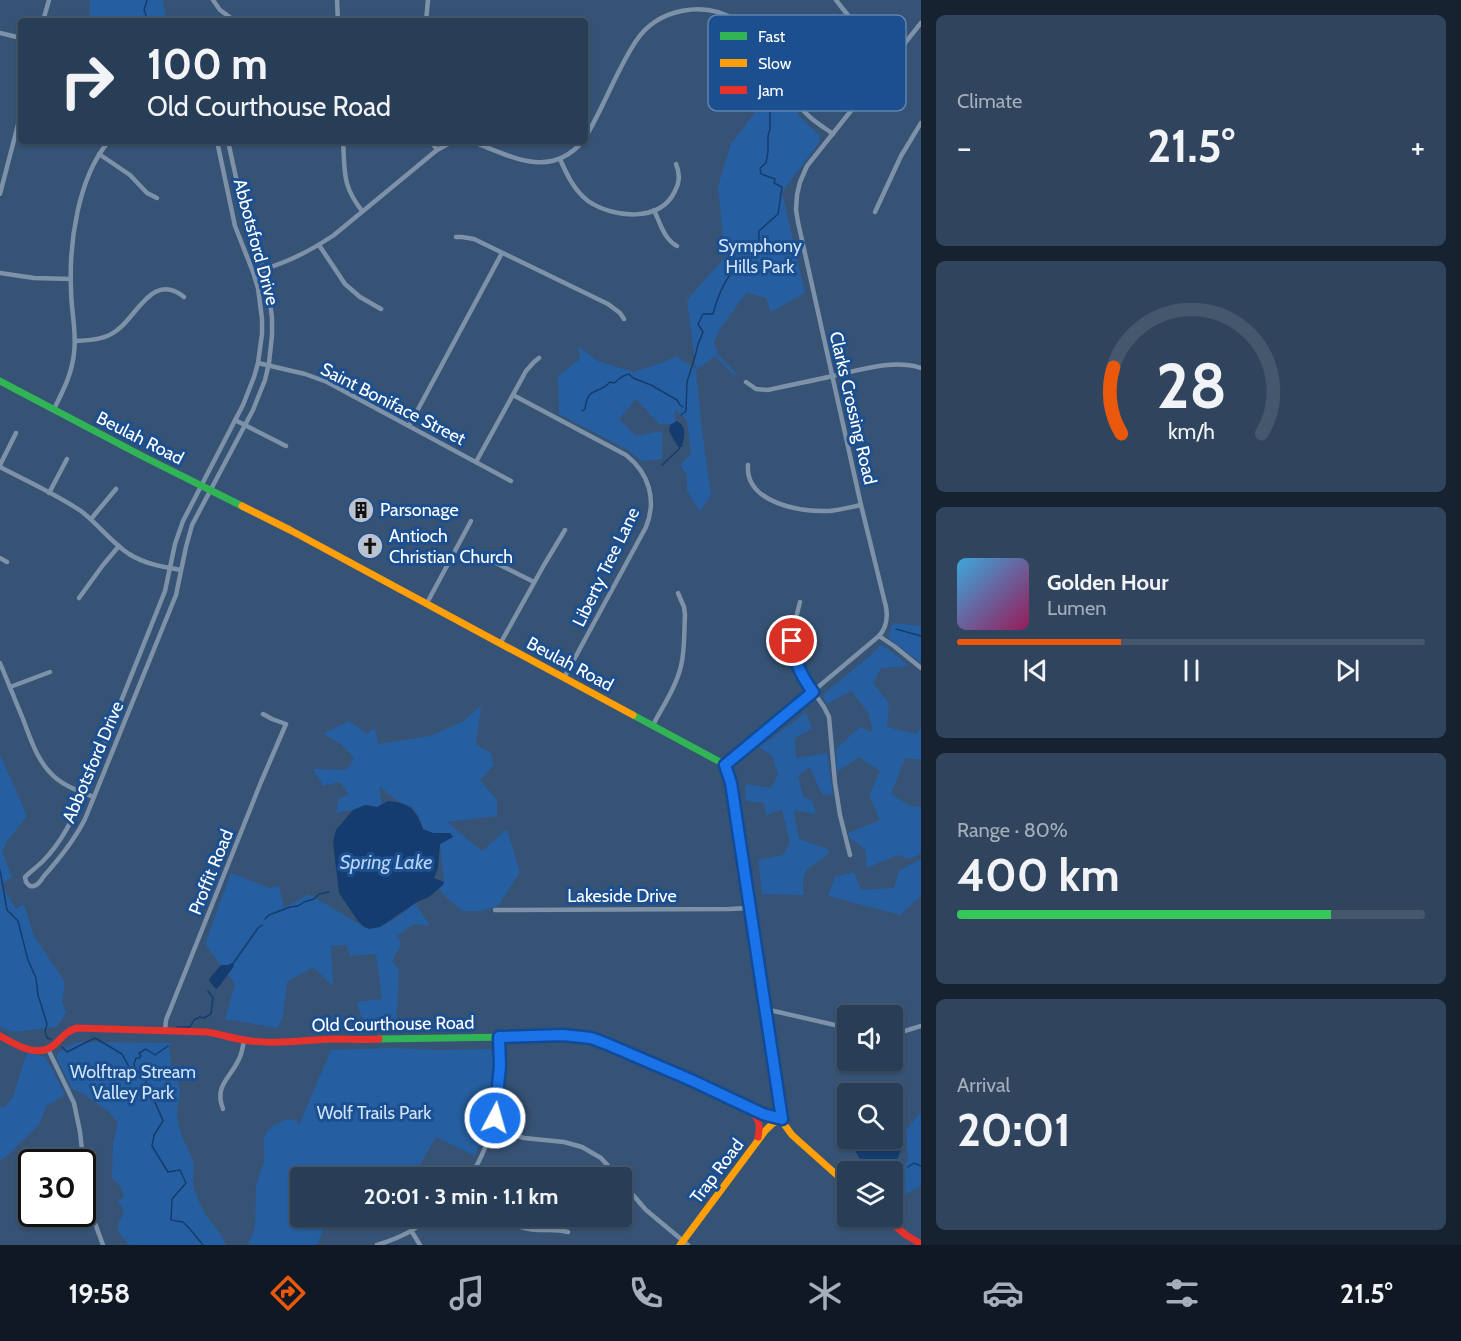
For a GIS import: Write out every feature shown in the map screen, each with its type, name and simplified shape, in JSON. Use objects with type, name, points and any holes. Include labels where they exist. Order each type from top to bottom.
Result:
[{"type":"main road","name":"Beulah Road","points":[[0,381],[110,440],[290,530],[725,765]]},
{"type":"main road","points":[[725,765],[731,783],[782,1119],[792,1135],[837,1175]]},
{"type":"main road","name":"Old Courthouse Road","points":[[48,1049],[65,1033],[75,1028],[207,1032],[244,1040],[283,1042],[563,1035],[591,1038],[607,1044],[767,1116],[782,1119]]},
{"type":"main road","points":[[0,1036],[25,1048],[40,1051],[48,1049]]},
{"type":"main road","points":[[746,1106],[757,1116],[759,1122],[757,1142]]},
{"type":"main road","name":"Trap Road","points":[[684,1244],[769,1126],[782,1119]]},
{"type":"main road","points":[[896,1227],[921,1244]]},
{"type":"street","points":[[45,18],[49,0]]},
{"type":"street","points":[[213,0],[220,10],[231,18]]},
{"type":"street","points":[[337,0],[337,18]]},
{"type":"street","points":[[426,18],[428,0]]},
{"type":"street","points":[[692,0],[692,9]]},
{"type":"street","points":[[836,0],[848,15]]},
{"type":"street","points":[[588,131],[631,50],[644,32],[659,19],[692,9],[710,10],[725,15]]},
{"type":"street","name":"Clarks Crossing Road","points":[[906,42],[921,23]]},
{"type":"street","points":[[0,33],[18,37]]},
{"type":"street","points":[[804,111],[833,134]]},
{"type":"street","name":"Clarks Crossing Road","points":[[851,111],[807,166],[802,175],[796,210],[861,505],[887,610],[886,626],[879,636]]},
{"type":"street","points":[[875,212],[901,156],[921,123]]},
{"type":"street","points":[[0,194],[18,125]]},
{"type":"street","points":[[54,410],[70,373],[74,355],[71,279],[74,236],[80,200],[88,175],[107,144]]},
{"type":"street","name":"Abbotsford Drive","points":[[219,144],[235,226],[258,288],[262,334],[258,363],[249,391],[179,531],[165,591],[84,794],[61,839],[26,877],[26,882],[30,886],[39,883],[70,845],[81,826],[176,595],[189,534],[245,425],[259,395],[268,366],[272,318],[268,285],[246,223],[229,144]]},
{"type":"street","points":[[344,144],[347,185],[354,201],[362,211]]},
{"type":"street","points":[[433,144],[437,150]]},
{"type":"street","points":[[253,272],[299,256],[319,245],[437,150],[448,144]]},
{"type":"street","points":[[475,144],[528,162],[545,163],[560,159],[579,144]]},
{"type":"street","points":[[488,148],[490,144]]},
{"type":"street","points":[[99,154],[129,175],[147,193],[157,198]]},
{"type":"street","points":[[560,159],[573,186],[580,194],[596,205],[624,214],[644,213],[666,203],[675,191],[679,177],[676,164]]},
{"type":"street","points":[[654,210],[666,237],[677,246]]},
{"type":"street","points":[[456,237],[474,239],[609,304],[624,319]]},
{"type":"street","points":[[319,245],[345,284],[360,297],[381,309]]},
{"type":"street","points":[[409,426],[502,252]]},
{"type":"street","points":[[0,273],[34,278],[71,279]]},
{"type":"street","points":[[75,341],[99,339],[115,332],[128,320],[143,300],[156,291],[168,289],[184,297]]},
{"type":"street","points":[[476,462],[529,366],[540,358]]},
{"type":"street","name":"Saint Boniface Street","points":[[258,363],[319,378],[512,481]]},
{"type":"street","points":[[746,382],[756,389],[768,390],[872,367],[912,365],[921,368]]},
{"type":"street","name":"Liberty Tree Lane","points":[[513,395],[626,455],[644,474],[650,491],[651,508],[646,527],[564,678]]},
{"type":"street","points":[[235,420],[286,446]]},
{"type":"street","points":[[16,433],[0,466],[65,501],[91,519],[119,546],[138,559],[182,570]]},
{"type":"street","points":[[49,493],[67,459]]},
{"type":"street","points":[[748,465],[749,478],[754,487],[777,503],[817,511],[841,510],[861,505]]},
{"type":"street","points":[[91,519],[116,489]]},
{"type":"street","points":[[427,603],[471,521]]},
{"type":"street","points":[[501,644],[565,530]]},
{"type":"street","points":[[79,598],[102,565],[119,546]]},
{"type":"street","points":[[0,558],[7,561]]},
{"type":"street","points":[[494,562],[534,582]]},
{"type":"street","points":[[653,725],[675,683],[682,660],[685,615],[678,593]]},
{"type":"street","points":[[800,602],[792,634],[792,646],[798,667],[829,717],[835,783],[850,855]]},
{"type":"street","points":[[725,765],[879,636],[921,668]]},
{"type":"street","points":[[0,663],[30,738],[44,766],[66,785],[94,797]]},
{"type":"street","points":[[10,687],[50,672]]},
{"type":"street","name":"Proffit Road","points":[[165,1031],[166,1020],[286,724],[263,714]]},
{"type":"street","name":"Lakeside Drive","points":[[495,910],[750,908]]},
{"type":"street","points":[[765,1009],[837,1025]]},
{"type":"street","points":[[903,1032],[921,1026]]},
{"type":"street","points":[[475,1167],[493,1128],[500,1066],[499,1037]]},
{"type":"street","points":[[223,1109],[220,1091],[239,1059],[244,1040]]},
{"type":"street","points":[[48,1049],[74,1103],[80,1132],[88,1204],[103,1245]]},
{"type":"street","points":[[493,1128],[524,1138],[564,1142],[582,1147],[601,1158],[609,1167]]},
{"type":"street","points":[[632,1193],[646,1210],[684,1244]]},
{"type":"street","points":[[377,1245],[394,1240],[419,1227]]},
{"type":"street","points":[[520,1227],[568,1232]]},
{"type":"street","points":[[412,1232],[420,1245]]},
{"type":"green space","points":[[90,0],[163,0],[167,18],[90,18]]},
{"type":"green space","name":"Symphony Hills Park","points":[[756,111],[796,111],[820,138],[818,144],[782,192],[805,293],[771,312],[766,298],[746,293],[718,332],[714,343],[717,354],[736,373],[734,375],[715,356],[696,370],[711,495],[700,512],[687,491],[687,475],[680,465],[691,454],[687,420],[675,410],[675,424],[659,424],[636,399],[619,419],[636,436],[662,431],[662,459],[641,461],[628,450],[559,414],[558,376],[580,359],[578,346],[598,361],[633,372],[676,356],[696,369],[687,300],[725,257],[718,186],[731,144]]},
{"type":"green space","points":[[893,623],[921,626],[921,663],[891,640],[888,635]]},
{"type":"green space","points":[[881,645],[909,666],[881,668],[873,683],[889,703],[887,727],[916,734],[921,727],[921,760],[905,758],[891,794],[912,807],[921,806],[921,854],[909,859],[898,855],[867,868],[865,849],[850,838],[848,833],[880,820],[869,795],[880,771],[859,757],[837,772],[836,749],[860,727],[873,732],[868,712],[851,691],[827,704],[822,696]]},
{"type":"green space","points":[[481,705],[476,745],[490,752],[494,765],[480,780],[497,800],[497,816],[447,822],[482,851],[507,829],[520,872],[498,906],[480,911],[462,911],[439,889],[444,882],[440,844],[453,837],[450,833],[433,833],[423,829],[412,807],[399,802],[379,786],[382,804],[377,807],[365,805],[336,813],[339,799],[349,794],[340,782],[323,786],[313,769],[347,770],[354,758],[341,744],[323,734],[349,721],[367,734],[375,728],[378,744],[430,736],[464,721]]},
{"type":"green space","points":[[806,712],[812,729],[795,738],[796,758],[827,753],[833,794],[822,795],[810,767],[798,776],[803,796],[813,802],[816,814],[794,810],[799,839],[830,850],[804,875],[804,895],[762,894],[758,860],[783,855],[790,843],[782,810],[766,815],[764,803],[745,801],[746,784],[771,788],[778,774],[772,756],[759,747]]},
{"type":"green space","name":"Wolftrap Stream Valley Park","points":[[0,754],[27,816],[2,851],[12,877],[1,885],[16,909],[24,904],[34,936],[65,982],[62,1003],[66,1011],[58,1027],[12,1032],[0,1027]]},
{"type":"green space","points":[[921,859],[921,896],[900,915],[828,896],[835,877],[854,872],[861,890],[894,888],[899,871]]},
{"type":"green space","points":[[231,873],[269,888],[279,886],[284,908],[309,894],[364,927],[385,925],[415,903],[430,926],[414,924],[397,936],[401,945],[392,961],[399,970],[396,1028],[370,1024],[365,1021],[357,1002],[382,999],[376,954],[350,956],[346,945],[331,946],[333,986],[313,967],[287,982],[283,1016],[278,1028],[225,1019],[235,984],[205,944]]},
{"type":"green space","name":"Wolftrap Stream Valley Park","points":[[78,1042],[173,1043],[169,1047],[171,1070],[177,1078],[180,1092],[177,1118],[193,1161],[194,1189],[204,1211],[226,1245],[130,1245],[120,1234],[118,1225],[124,1211],[118,1201],[124,1197],[118,1184],[112,1178],[113,1143],[118,1123],[108,1111],[82,1093],[72,1089],[57,1059],[57,1054],[67,1046]]},
{"type":"green space","name":"Wolf Trails Park","points":[[390,1048],[492,1050],[494,1053],[493,1089],[489,1116],[475,1156],[436,1137],[418,1167],[290,1167],[290,1227],[324,1227],[317,1245],[248,1245],[255,1228],[256,1185],[264,1162],[264,1139],[267,1131],[287,1119],[296,1120],[299,1125],[331,1050]]},
{"type":"green space","points":[[27,1052],[45,1057],[65,1094],[46,1107],[40,1123],[0,1161],[0,1107],[5,1107],[13,1097]]},
{"type":"green space","points":[[921,1112],[921,1186],[906,1194],[903,1192],[903,1165],[908,1161],[906,1130]]},
{"type":"water","points":[[677,421],[684,429],[682,447],[678,447],[669,431],[670,425]]},
{"type":"water","name":"Spring Lake","points":[[388,801],[402,803],[411,808],[418,816],[423,829],[433,833],[450,833],[453,837],[440,844],[438,868],[434,878],[444,882],[443,885],[429,897],[417,902],[380,927],[369,929],[358,921],[339,893],[333,842],[336,830],[353,810],[365,805],[377,807]]},
{"type":"water","points":[[232,963],[234,966],[216,989],[209,979],[221,965]]},
{"type":"water","points":[[855,1149],[900,1149],[897,1161],[862,1161]]},
{"type":"waterway","points":[[147,0],[144,10],[147,18]]},
{"type":"waterway","points":[[681,415],[686,411],[687,382],[703,332],[698,324],[703,314],[713,314],[728,277],[732,272],[743,270],[759,245],[759,231],[778,214],[782,187],[774,183],[775,179],[761,174],[760,168],[766,163],[770,111]]},
{"type":"waterway","points":[[582,411],[591,393],[629,374],[677,400],[683,407]]},
{"type":"waterway","points":[[662,465],[680,446]]},
{"type":"waterway","points":[[896,629],[921,636]]},
{"type":"waterway","points":[[0,870],[7,910],[18,921],[28,960],[36,978],[38,995],[47,1024],[45,1031],[47,1038],[51,1039]]},
{"type":"waterway","points":[[265,919],[269,915],[298,906],[314,899],[319,894],[329,892]]},
{"type":"waterway","points":[[232,965],[262,925]]},
{"type":"waterway","points":[[176,1027],[190,1027],[194,1020],[211,1014],[213,998],[208,991]]},
{"type":"waterway","points":[[62,1047],[67,1052],[95,1038],[122,1054],[129,1067],[143,1074],[163,1121],[154,1135],[152,1146],[168,1172],[180,1170],[186,1183],[172,1199],[171,1220],[183,1222],[203,1245]]},
{"type":"waterway","points":[[135,1069],[136,1058],[141,1056],[139,1053],[146,1049],[155,1055],[168,1046]]},
{"type":"waterway","points":[[908,1167],[914,1163],[921,1166]]},
{"type":"traffic: fast","points":[[0,381],[242,506]]},
{"type":"traffic: fast","points":[[633,715],[724,764],[728,771],[784,1124]]},
{"type":"traffic: fast","points":[[379,1039],[579,1036],[607,1043],[678,1075]]},
{"type":"traffic: slow","points":[[242,506],[633,715]]},
{"type":"traffic: slow","points":[[678,1075],[763,1114],[782,1119]]},
{"type":"traffic: slow","points":[[680,1245],[765,1131],[781,1119]]},
{"type":"traffic: slow","points":[[784,1124],[792,1135],[837,1175]]},
{"type":"traffic: jam","points":[[0,1036],[26,1049],[40,1051],[54,1045],[67,1033],[77,1028],[207,1032],[266,1042],[379,1039]]},
{"type":"traffic: jam","points":[[752,1112],[759,1124],[758,1137]]},
{"type":"traffic: jam","points":[[896,1227],[921,1244]]},
{"type":"place","name":"Parsonage","points":[[361,510]]},
{"type":"place","name":"Antioch Christian Church","points":[[370,546]]},
{"type":"route","points":[[495,1118],[500,1066],[499,1037],[563,1035],[599,1041],[763,1114],[782,1119],[731,783],[725,765],[813,692],[798,667],[792,641]]}]
